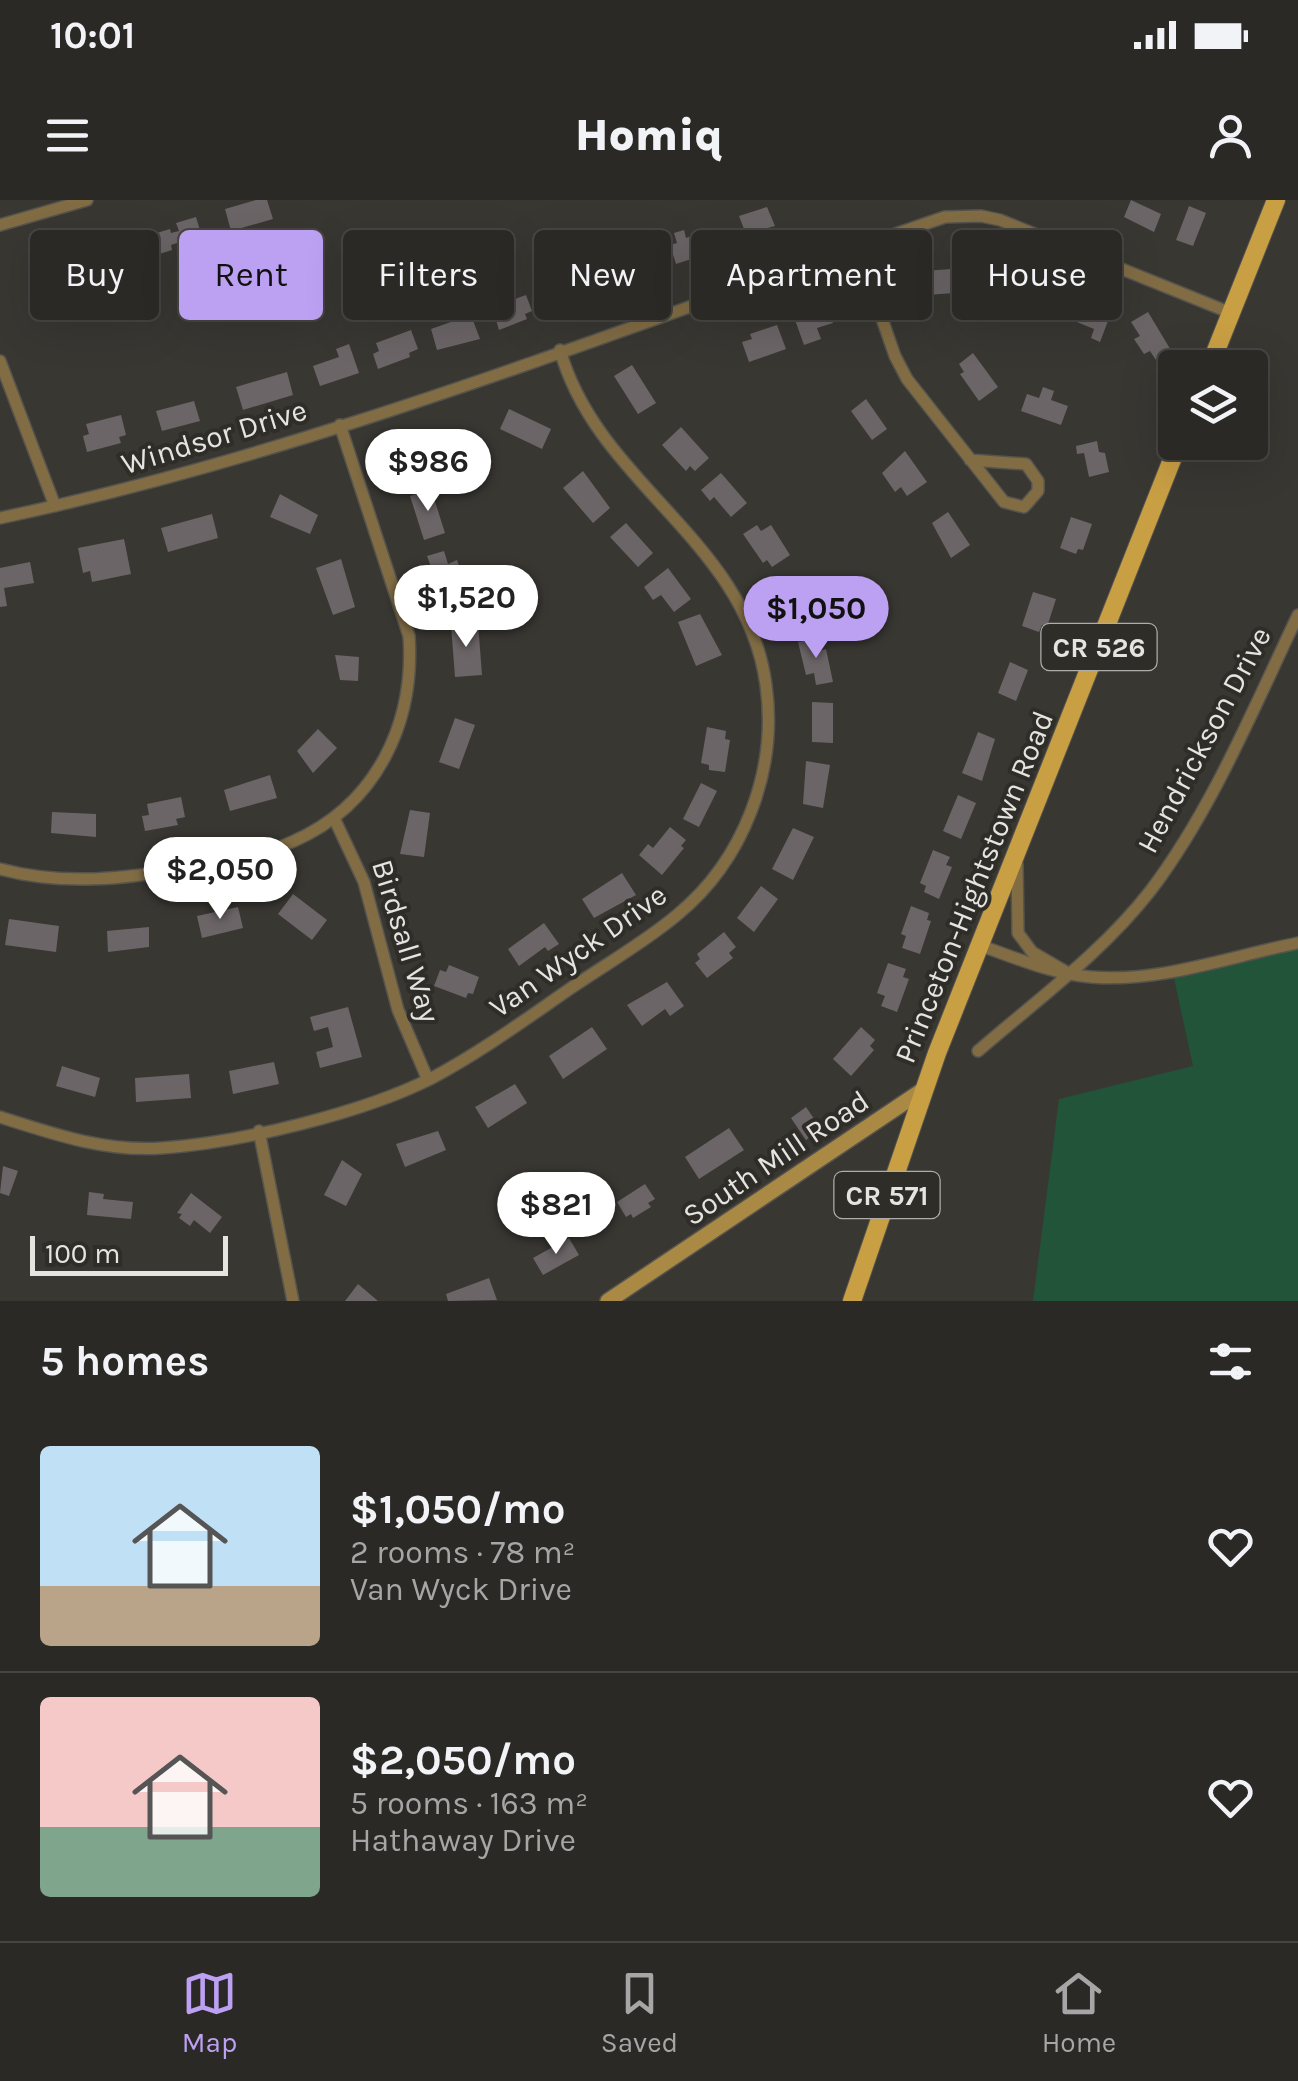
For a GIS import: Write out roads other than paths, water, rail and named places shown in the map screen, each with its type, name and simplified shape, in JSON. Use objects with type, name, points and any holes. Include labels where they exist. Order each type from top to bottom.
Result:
[{"type":"main road","points":[[1216,350],[1276,200]]},
{"type":"main road","name":"Princeton-Hightstown Road","points":[[852,1301],[923,1090],[1173,460]]},
{"type":"main road","name":"South Mill Road","points":[[608,1301],[923,1090]]},
{"type":"street","points":[[0,225],[87,200]]},
{"type":"street","name":"Windsor Drive","points":[[906,230],[945,217],[981,216],[1231,312]]},
{"type":"street","name":"Windsor Drive","points":[[0,518],[192,472],[691,304]]},
{"type":"street","points":[[883,320],[901,368],[970,460],[1004,502],[1024,507],[1032,501],[1038,481],[1026,464],[970,460]]},
{"type":"street","name":"Van Wyck Drive","points":[[0,1118],[70,1140],[126,1148],[189,1146],[360,1107],[428,1080],[467,1058],[676,917],[724,864],[746,826],[764,766],[769,713],[766,686],[744,609],[716,564],[600,435],[573,388],[560,350]]},
{"type":"street","points":[[0,361],[55,506]]},
{"type":"street","points":[[0,869],[71,880],[143,876],[270,850],[334,818],[356,798],[388,754],[404,714],[411,663],[404,612],[340,424]]},
{"type":"street","name":"Hendrickson Drive","points":[[978,1051],[1124,922],[1172,860],[1230,756],[1298,614]]},
{"type":"street","name":"Birdsall Way","points":[[334,818],[364,882],[398,1010],[428,1080]]},
{"type":"street","points":[[1018,852],[1018,933],[1032,952],[1068,973]]},
{"type":"street","points":[[980,945],[1095,978],[1144,974],[1298,943]]},
{"type":"street","points":[[258,1131],[292,1301]]}]
